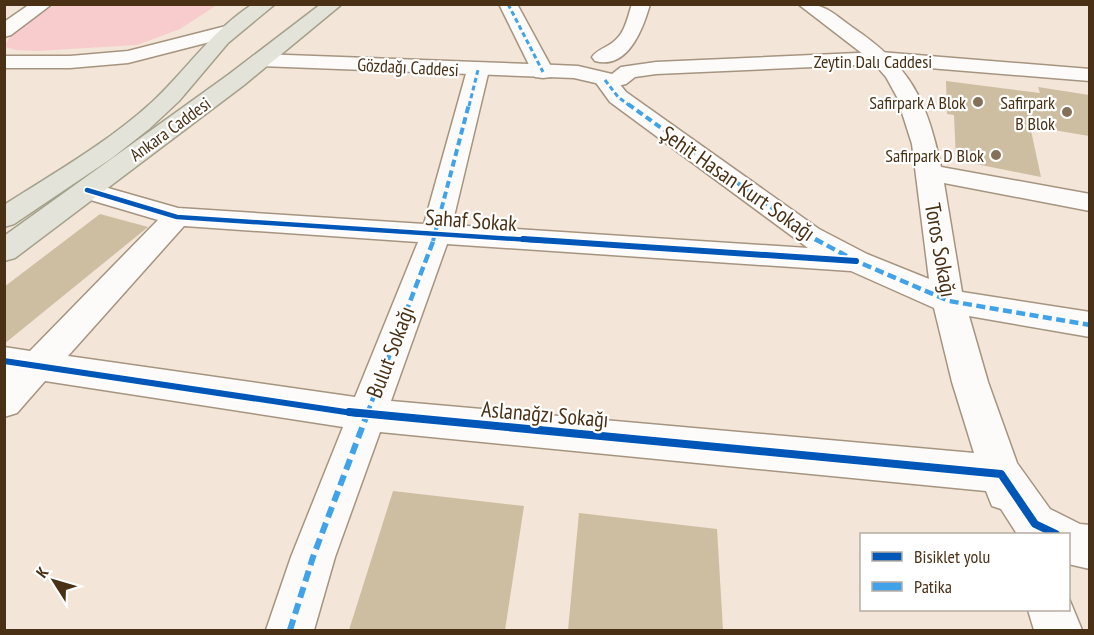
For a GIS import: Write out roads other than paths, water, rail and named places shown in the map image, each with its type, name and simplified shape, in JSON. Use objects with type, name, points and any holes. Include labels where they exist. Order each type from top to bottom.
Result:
[{"type":"main road","name":"Ankara Caddesi","points":[[4,218],[122,138],[158,109],[230,31],[266,4]]},
{"type":"main road","name":"Ankara Caddesi","points":[[4,250],[330,6]]},
{"type":"main road","points":[[201,61],[260,60]]},
{"type":"street","points":[[4,31],[43,4]]},
{"type":"street","points":[[508,4],[549,72]]},
{"type":"street","points":[[610,65],[633,33],[641,4]]},
{"type":"street","name":"Toros Sokağı","points":[[823,9],[895,73],[904,87],[920,126],[949,301],[980,411],[1023,533]]},
{"type":"street","points":[[6,72],[70,62],[128,57],[230,31]]},
{"type":"street","name":"Zeytin Dalı Caddesi","points":[[610,65],[657,68],[880,58],[1089,75]]},
{"type":"street","name":"Gözdağı Caddesi","points":[[260,60],[549,72],[610,65]]},
{"type":"street","points":[[6,72],[201,61]]},
{"type":"street","name":"Şehit Hasan Kurt Sokağı","points":[[610,65],[618,97],[809,236],[856,261],[949,301],[1089,325]]},
{"type":"street","name":"Bulut Sokağı","points":[[290,630],[313,556],[435,236],[478,70]]},
{"type":"street","points":[[928,172],[1089,204]]},
{"type":"street","name":"Sahaf Sokak","points":[[87,190],[177,217],[435,236],[856,261]]},
{"type":"street","points":[[4,402],[20,364],[177,217]]},
{"type":"street","name":"Aslanağzı Sokağı","points":[[20,364],[366,415],[1001,474]]},
{"type":"street","points":[[1001,474],[1035,524],[1054,533]]},
{"type":"street","points":[[1070,542],[1078,546],[1089,547]]},
{"type":"street","points":[[1052,611],[1058,630]]},
{"type":"place","name":"Safirpark A Blok","points":[[978,102]]},
{"type":"place","name":"Safirpark B Blok","points":[[1067,112]]},
{"type":"place","name":"Safirpark D Blok","points":[[996,155]]}]
